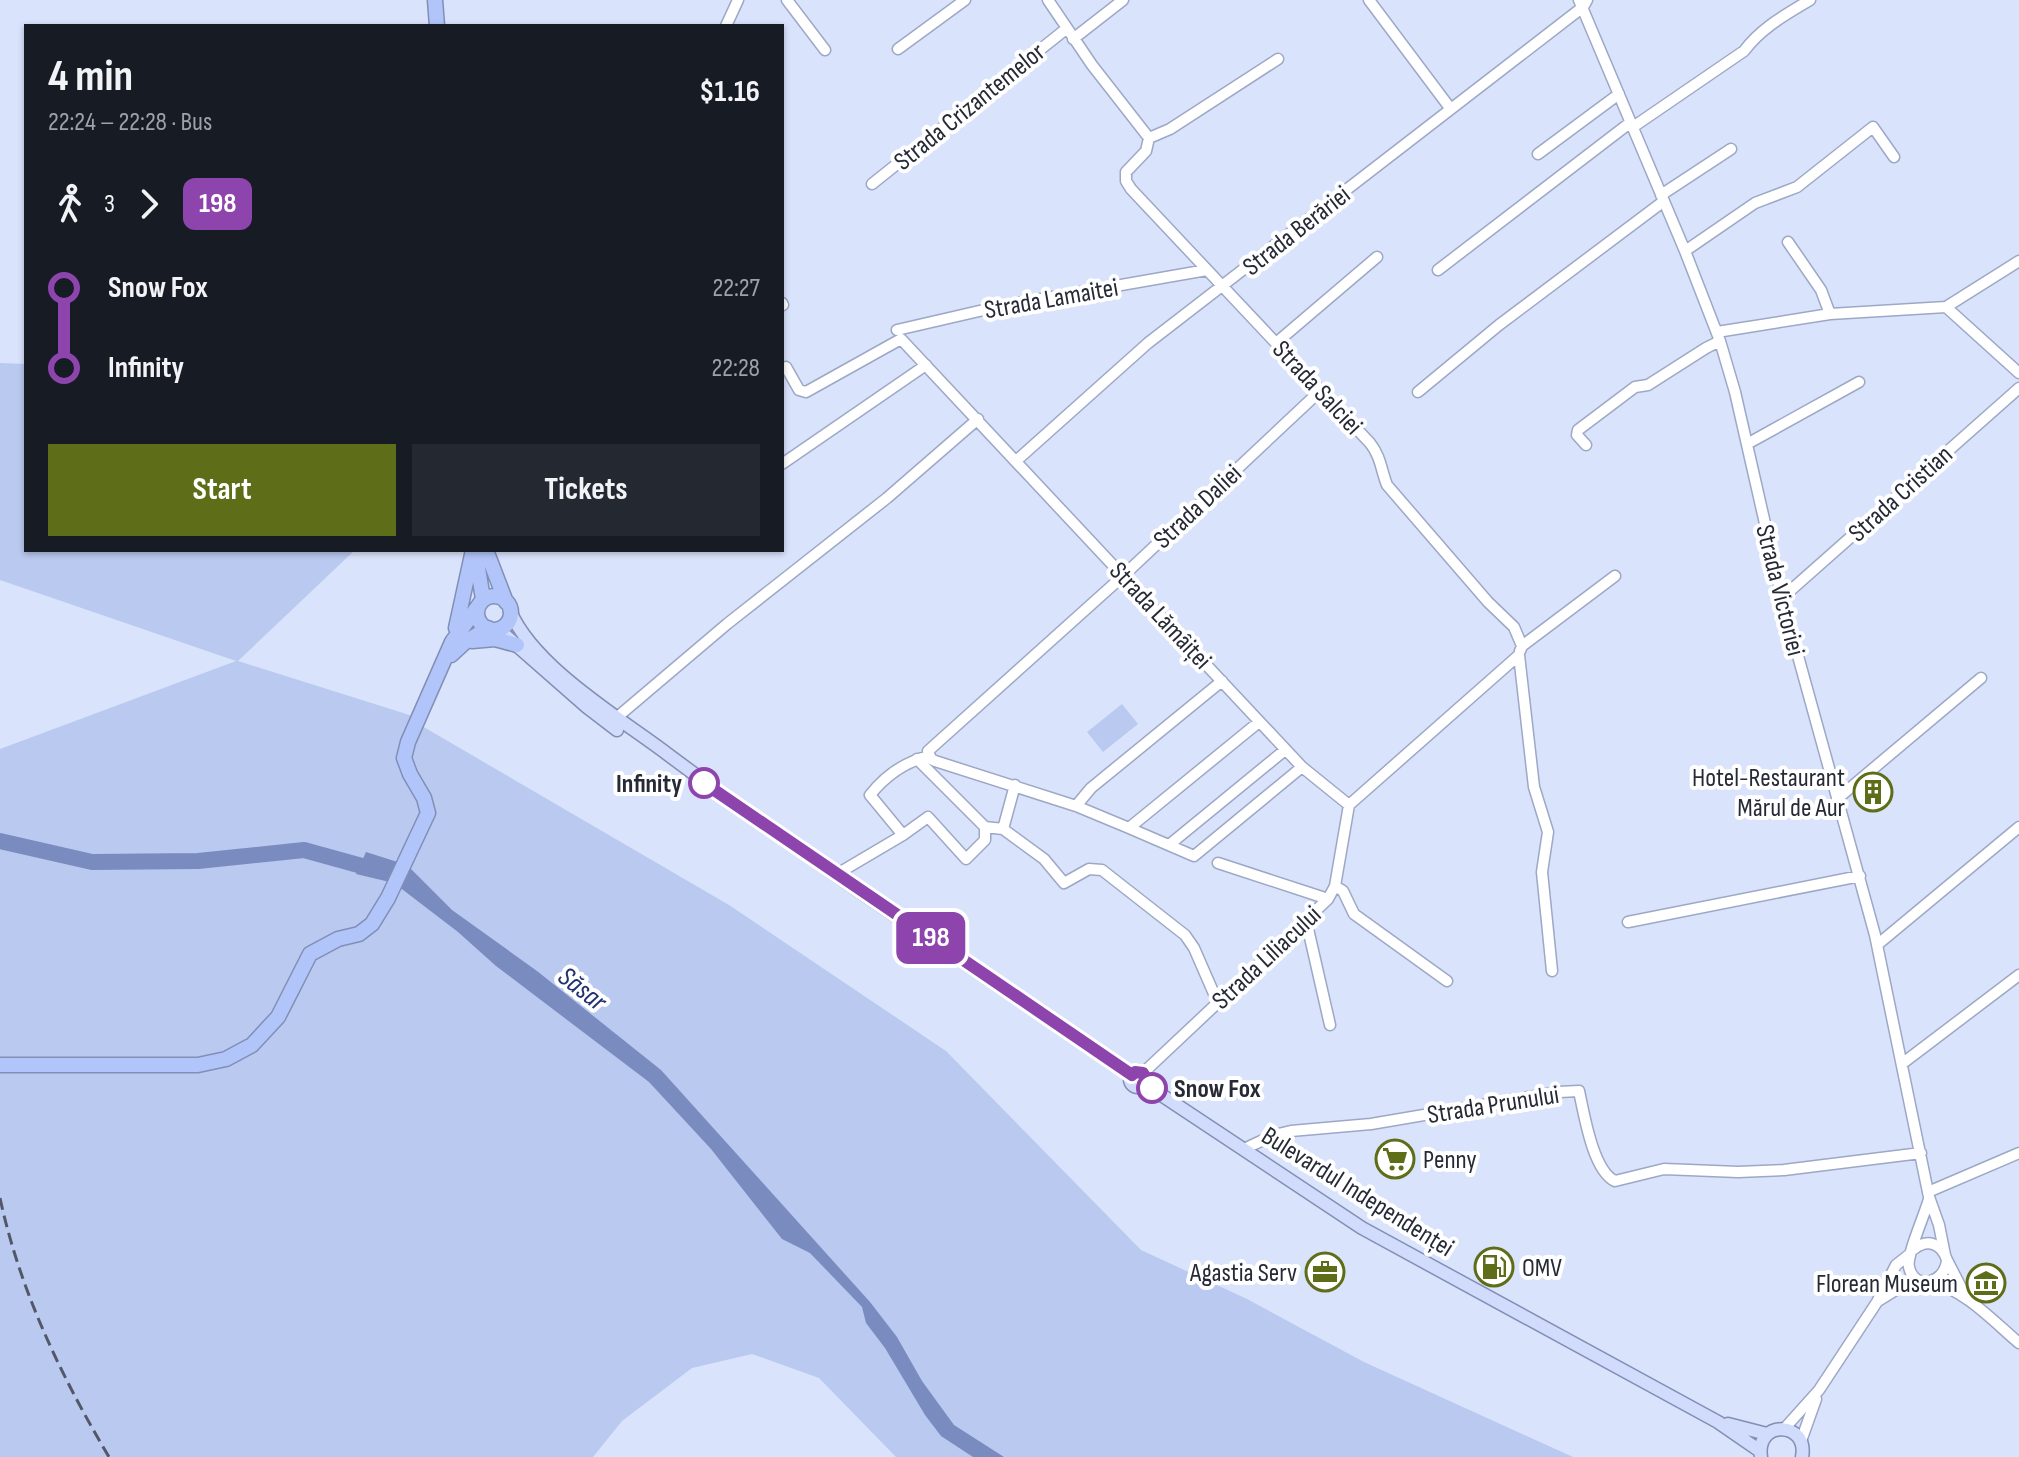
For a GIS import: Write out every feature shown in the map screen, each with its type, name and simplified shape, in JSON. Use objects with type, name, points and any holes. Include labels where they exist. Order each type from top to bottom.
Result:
[{"type":"highway","points":[[435,0],[437,24]]},
{"type":"highway","points":[[474,552],[481,602],[478,617],[493,628]]},
{"type":"highway","points":[[458,642],[474,552]]},
{"type":"highway","name":"Bulevardul Independenței","points":[[487,552],[508,606]]},
{"type":"highway","points":[[0,1065],[182,1066],[226,1059],[252,1045],[272,1026],[284,1008],[310,954],[338,939],[359,934],[372,924],[388,898],[428,813],[404,758],[408,742],[441,668],[481,602],[498,596],[508,606],[506,624],[458,642]]},
{"type":"highway","points":[[458,642],[495,639],[517,645]]},
{"type":"main road","name":"Bulevardul Independenței","points":[[508,606],[526,638],[615,719],[721,796]]},
{"type":"main road","name":"Bulevardul Independenței","points":[[493,628],[610,724],[1362,1228],[1718,1422],[1761,1454]]},
{"type":"main road","name":"Bulevardul Independenței","points":[[1718,1422],[1767,1434]]},
{"type":"main road","points":[[1761,1454],[1762,1442],[1767,1434],[1784,1429],[1791,1431],[1803,1452]]},
{"type":"street","points":[[727,24],[738,0]]},
{"type":"street","points":[[787,0],[825,50]]},
{"type":"street","points":[[898,49],[965,0]]},
{"type":"street","points":[[1048,0],[1073,39],[1149,138],[1170,129],[1278,59]]},
{"type":"street","points":[[1073,39],[1123,0]]},
{"type":"street","points":[[1369,0],[1450,108]]},
{"type":"street","points":[[1438,270],[1632,125],[1744,51],[1769,26],[1810,0]]},
{"type":"street","name":"Strada Berăriei","points":[[1016,461],[1148,343],[1583,2]]},
{"type":"street","name":"Strada Victoriei","points":[[1583,2],[1718,336],[1747,444],[1782,598],[1877,945],[1928,1195],[1946,1258],[1968,1300]]},
{"type":"street","name":"Strada Crizantemelor","points":[[872,184],[1066,29]]},
{"type":"street","points":[[1538,154],[1619,94]]},
{"type":"street","points":[[1685,251],[1755,203],[1797,187],[1873,127],[1894,157]]},
{"type":"street","name":"Strada Salciei","points":[[1149,138],[1146,151],[1126,172],[1126,181],[1370,443],[1382,464],[1387,485],[1488,602],[1506,617],[1520,650]]},
{"type":"street","points":[[1418,392],[1499,325],[1731,149]]},
{"type":"street","points":[[1788,242],[1821,290],[1830,314]]},
{"type":"street","points":[[1276,343],[1377,257]]},
{"type":"street","points":[[1586,445],[1577,435],[1578,430],[1635,387],[1648,385],[1718,336],[1830,314],[1946,307],[2019,261]]},
{"type":"street","name":"Strada Lamaitei","points":[[786,367],[799,390],[806,392],[899,334],[1001,306],[1207,270]]},
{"type":"street","points":[[1946,307],[2019,373]]},
{"type":"street","name":"Strada Lămâiței","points":[[899,334],[1285,750],[1349,805]]},
{"type":"street","points":[[784,463],[926,365]]},
{"type":"street","points":[[1747,444],[1859,382]]},
{"type":"street","name":"Strada Cristian","points":[[1782,598],[2019,388]]},
{"type":"street","name":"Strada Daliei","points":[[903,835],[870,795],[881,781],[908,761],[926,754],[1124,575],[1320,391]]},
{"type":"street","points":[[615,719],[727,624],[887,498],[978,419]]},
{"type":"street","points":[[1349,805],[1520,650],[1615,576]]},
{"type":"street","points":[[1520,650],[1534,787],[1548,832],[1542,872],[1552,971]]},
{"type":"street","points":[[1837,799],[1981,678]]},
{"type":"street","points":[[1076,806],[1091,788],[1222,681]]},
{"type":"street","points":[[1129,828],[1259,722]]},
{"type":"street","points":[[1169,845],[1285,750]]},
{"type":"street","points":[[926,754],[935,761],[1076,806],[1194,856],[1302,767]]},
{"type":"street","points":[[837,874],[928,817],[966,859],[985,840],[985,827],[926,754]]},
{"type":"street","points":[[1003,829],[1015,785]]},
{"type":"street","name":"Strada Liliacului","points":[[1140,1077],[1328,899],[1335,886],[1349,805]]},
{"type":"street","points":[[985,827],[1003,829],[1044,859],[1064,883],[1089,869],[1102,870],[1173,924],[1194,948],[1218,1003]]},
{"type":"street","points":[[1877,945],[2019,827]]},
{"type":"street","points":[[1218,863],[1328,899]]},
{"type":"street","points":[[1628,922],[1860,876]]},
{"type":"street","points":[[1335,886],[1343,891],[1354,914],[1447,981]]},
{"type":"street","points":[[1306,920],[1330,1025]]},
{"type":"street","points":[[1903,1063],[2019,975]]},
{"type":"street","name":"Strada Prunului","points":[[1244,1149],[1291,1131],[1371,1124],[1579,1091],[1593,1147],[1607,1177],[1615,1181],[1664,1169],[1784,1170],[1921,1153]]},
{"type":"street","points":[[2019,1153],[1928,1195],[1909,1268],[1912,1274],[1926,1282],[1953,1290],[1968,1300],[2019,1343]]},
{"type":"street","points":[[1784,1429],[1819,1390],[1877,1302],[1896,1265],[1925,1243],[1942,1250],[1946,1258],[1941,1277],[1907,1283],[1877,1302]]},
{"type":"street","points":[[1803,1452],[1819,1390]]},
{"type":"shaded area","points":[[0,363],[24,364],[24,552],[353,552],[238,661],[419,718],[422,726],[729,905],[946,1051],[1141,1250],[1247,1299],[1364,1362],[1573,1457],[896,1457],[819,1378],[752,1354],[692,1368],[622,1421],[593,1457],[0,1457],[0,749],[236,661],[0,580]]},
{"type":"shaded area","points":[[1122,704],[1138,724],[1103,752],[1087,732]]},
{"type":"shaded area","points":[[366,852],[407,865],[452,910],[537,971],[661,1070],[870,1302],[897,1337],[922,1381],[954,1425],[1004,1457],[973,1457],[941,1436],[866,1323],[862,1307],[810,1253],[782,1239],[711,1149],[649,1082],[496,966],[394,883],[356,874]]},
{"type":"waterway","name":"Săsar","points":[[0,841],[92,862],[198,861],[304,850],[380,871]]},
{"type":"railway","points":[[0,1198],[8,1233],[44,1332],[109,1457]]},
{"type":"bus line","name":"198","points":[[704,783],[1132,1075],[1135,1072],[1143,1073],[1145,1084],[1152,1088]]},
{"type":"place","name":"Infinity","points":[[704,783]]},
{"type":"place","name":"Hotel-Restaurant Mărul de Aur","points":[[1873,792]]},
{"type":"place","name":"Snow Fox","points":[[1152,1088]]},
{"type":"place","name":"Penny","points":[[1395,1159]]},
{"type":"place","name":"OMV","points":[[1494,1267]]},
{"type":"place","name":"Agastia Serv","points":[[1325,1272]]},
{"type":"place","name":"Florean Museum","points":[[1986,1283]]}]
